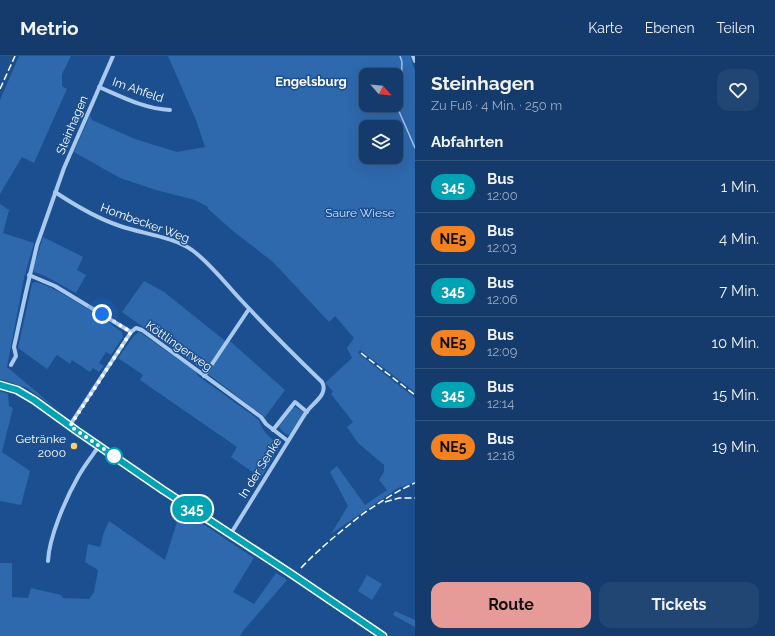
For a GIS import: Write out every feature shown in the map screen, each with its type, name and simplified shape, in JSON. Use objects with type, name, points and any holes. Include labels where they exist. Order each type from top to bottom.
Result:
[{"type":"street","name":"Steinhagen","points":[[12,365],[16,356],[14,347],[29,275],[37,245],[55,192],[75,142],[113,56]]},
{"type":"street","points":[[413,56],[415,61]]},
{"type":"street","name":"Im Ahfeld","points":[[99,87],[158,110],[170,110]]},
{"type":"street","name":"Hombecker Weg","points":[[55,192],[79,208],[103,219],[186,247],[207,264],[249,309]]},
{"type":"street","name":"Köttlingerweg","points":[[29,275],[54,286],[131,332],[136,328],[142,330],[261,417],[273,430],[288,441]]},
{"type":"street","points":[[204,376],[249,309]]},
{"type":"street","name":"In der Senke","points":[[230,535],[307,412],[324,392],[325,386],[249,309]]},
{"type":"street","points":[[70,426],[131,332]]},
{"type":"street","points":[[0,385],[24,393],[230,535],[290,573],[383,636]]},
{"type":"street","name":"In der Senke","points":[[273,430],[295,402],[307,412]]},
{"type":"street","points":[[48,561],[48,550],[68,498],[78,477],[99,446]]},
{"type":"green space","points":[[19,56],[71,56],[62,74],[62,86],[67,89],[34,163],[22,157],[0,194],[0,100]]},
{"type":"green space","name":"Saure Wiese","points":[[168,56],[410,56],[415,71],[415,392],[360,350],[358,353],[415,398],[415,482],[398,488],[331,534],[348,506],[330,472],[337,466],[365,505],[387,490],[379,480],[384,472],[384,465],[358,443],[347,427],[353,422],[331,394],[333,391],[325,383],[352,358],[347,348],[354,338],[335,316],[329,322],[273,262],[233,231],[207,208],[208,207],[195,200],[156,190],[120,178],[74,152],[90,115],[92,120],[135,139],[177,152],[205,147],[196,120]]},
{"type":"green space","points":[[0,204],[9,210],[3,233],[34,243],[24,278],[7,367],[58,410],[27,388],[0,379]]},
{"type":"green space","points":[[43,237],[83,257],[77,270],[86,275],[76,293],[45,276],[34,272],[33,270]]},
{"type":"green space","points":[[144,281],[164,292],[224,340],[231,342],[285,390],[265,417],[122,312]]},
{"type":"green space","points":[[34,282],[41,283],[64,295],[122,332],[123,337],[111,355],[106,352],[99,363],[104,366],[99,372],[93,368],[90,372],[72,360],[70,364],[57,355],[47,369],[18,348],[32,284]]},
{"type":"green space","points":[[139,332],[195,371],[198,376],[259,420],[265,431],[280,446],[261,478],[231,457],[237,447],[140,380],[143,375],[118,358],[133,337]]},
{"type":"green space","points":[[0,391],[9,394],[9,406],[13,408],[2,452],[30,471],[21,505],[0,501]]},
{"type":"green space","points":[[295,407],[303,412],[304,415],[290,435],[288,435],[282,431],[279,426],[292,408]]},
{"type":"green space","points":[[179,508],[254,558],[233,592],[254,604],[276,573],[287,580],[240,636],[0,636],[0,563],[12,563],[12,597],[28,598],[31,588],[61,595],[63,598],[89,599],[94,592],[98,570],[85,562],[88,544],[100,547],[109,521],[165,560],[177,522],[172,518]]},
{"type":"green space","points":[[367,575],[382,584],[372,600],[358,591]]},
{"type":"green space","points":[[395,611],[415,620],[415,627],[393,615]]},
{"type":"waterway","points":[[400,56],[402,62],[401,90],[398,109],[415,148]]},
{"type":"railway","points":[[0,89],[15,56]]},
{"type":"railway","points":[[361,353],[415,395]]},
{"type":"railway","points":[[301,568],[331,539],[364,513],[395,493],[415,483]]},
{"type":"railway","points":[[385,502],[399,498],[415,498]]},
{"type":"bus line","name":"345","points":[[0,385],[24,393],[163,490],[383,636]]},
{"type":"place","name":"Getränke 2000","points":[[74,446]]},
{"type":"district","name":"Engelsburg","points":[[311,81]]},
{"type":"route","points":[[102,314],[131,332],[70,426],[114,456]]}]
